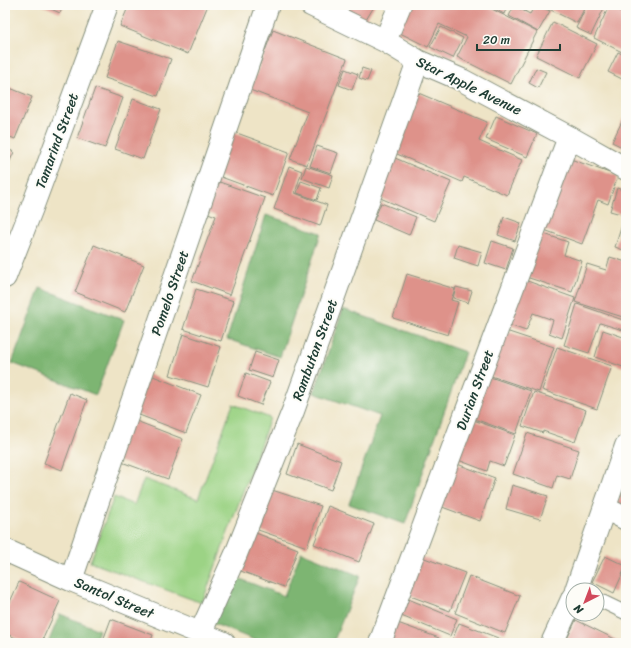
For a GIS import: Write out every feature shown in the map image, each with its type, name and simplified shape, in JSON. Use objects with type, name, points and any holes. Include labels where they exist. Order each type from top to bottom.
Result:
[{"type":"street","name":"Tamarind Street","points":[[5,277],[35,201],[107,5]]},
{"type":"street","name":"Pomelo Street","points":[[71,580],[268,5]]},
{"type":"street","name":"Star Apple Avenue","points":[[311,5],[385,41],[418,61],[462,80],[626,169]]},
{"type":"street","points":[[385,41],[400,5]]},
{"type":"street","name":"Rambutan Street","points":[[200,634],[236,554],[293,411],[418,61]]},
{"type":"street","name":"Durian Street","points":[[380,643],[569,137]]},
{"type":"street","points":[[579,582],[626,446]]},
{"type":"street","points":[[605,508],[626,519]]},
{"type":"street","name":"Santol Street","points":[[5,550],[71,580],[224,643]]},
{"type":"street","points":[[552,643],[565,615]]},
{"type":"lane","points":[[605,603],[626,613]]},
{"type":"green space","points":[[266,215],[321,233],[280,357],[227,339]]},
{"type":"green space","points":[[40,288],[124,320],[96,395],[12,363]]},
{"type":"green space","points":[[343,309],[465,352],[405,524],[349,504],[380,416],[314,393]]},
{"type":"green space","points":[[233,404],[270,418],[202,603],[90,562],[114,497],[134,505],[144,479],[198,499]]},
{"type":"green space","points":[[301,552],[360,576],[333,643],[262,643],[212,623],[230,575],[284,596]]},
{"type":"green space","points":[[60,614],[99,630],[94,643],[48,643]]},
{"type":"building","points":[[42,5],[64,5],[60,13]]},
{"type":"building","points":[[129,5],[208,5],[188,54],[120,26]]},
{"type":"building","points":[[339,5],[375,5],[366,20]]},
{"type":"building","points":[[409,5],[474,5],[481,8],[484,5],[537,32],[511,84],[457,57],[467,37],[439,24],[428,47],[396,31]]},
{"type":"building","points":[[487,5],[508,5],[504,14]]},
{"type":"building","points":[[514,5],[529,5],[526,11]]},
{"type":"building","points":[[535,5],[550,11],[538,32],[509,16],[514,6],[530,14]]},
{"type":"building","points":[[541,5],[586,5],[577,23]]},
{"type":"building","points":[[587,5],[605,6],[591,35],[576,28]]},
{"type":"building","points":[[609,6],[626,14],[626,54],[594,38]]},
{"type":"building","points":[[553,22],[597,44],[580,78],[536,56]]},
{"type":"building","points":[[441,27],[463,38],[453,58],[430,47]]},
{"type":"building","points":[[273,30],[347,59],[307,165],[290,159],[308,112],[250,90]]},
{"type":"building","points":[[118,41],[171,59],[158,96],[105,78]]},
{"type":"building","points":[[618,52],[626,56],[626,81],[608,72]]},
{"type":"building","points":[[362,68],[371,71],[367,81],[359,78]]},
{"type":"building","points":[[536,68],[546,72],[538,88],[529,83]]},
{"type":"building","points":[[345,69],[358,74],[352,90],[339,85]]},
{"type":"building","points":[[5,86],[32,97],[15,139],[5,135]]},
{"type":"building","points":[[95,88],[123,98],[105,148],[77,138]]},
{"type":"building","points":[[416,92],[487,122],[479,141],[522,160],[507,195],[464,177],[462,182],[390,151]]},
{"type":"building","points":[[133,99],[161,109],[143,159],[115,149]]},
{"type":"building","points":[[626,113],[626,149],[612,142]]},
{"type":"building","points":[[496,116],[537,134],[527,157],[486,139]]},
{"type":"building","points":[[226,129],[289,152],[273,196],[210,173]]},
{"type":"building","points":[[317,146],[338,153],[331,173],[310,166]]},
{"type":"building","points":[[5,148],[14,152],[5,172]]},
{"type":"building","points":[[388,155],[451,182],[434,221],[371,194]]},
{"type":"building","points":[[565,157],[618,176],[608,204],[598,200],[582,244],[539,228]]},
{"type":"building","points":[[289,166],[302,171],[295,193],[327,205],[320,226],[274,209]]},
{"type":"building","points":[[306,166],[333,175],[329,188],[302,178]]},
{"type":"building","points":[[211,179],[265,198],[230,295],[192,281],[216,216],[200,210]]},
{"type":"building","points":[[301,181],[321,188],[317,200],[297,193]]},
{"type":"building","points":[[617,188],[626,191],[626,200],[621,214],[610,211]]},
{"type":"building","points":[[381,203],[416,217],[409,235],[374,220]]},
{"type":"building","points":[[626,212],[626,251],[615,247]]},
{"type":"building","points":[[504,217],[521,223],[515,241],[498,235]]},
{"type":"building","points":[[541,233],[568,242],[564,255],[582,261],[572,292],[526,277]]},
{"type":"building","points":[[492,241],[513,248],[506,270],[485,263]]},
{"type":"building","points":[[94,245],[144,265],[125,312],[75,292]]},
{"type":"building","points":[[458,245],[482,252],[478,266],[454,258]]},
{"type":"building","points":[[610,257],[626,262],[626,318],[575,302],[587,264],[606,270]]},
{"type":"building","points":[[407,274],[455,289],[451,300],[458,302],[448,335],[393,318]]},
{"type":"building","points":[[519,278],[575,298],[562,338],[549,333],[553,320],[533,313],[526,331],[503,323]]},
{"type":"building","points":[[456,287],[472,291],[468,303],[453,298]]},
{"type":"building","points":[[196,289],[234,301],[221,341],[183,329]]},
{"type":"building","points":[[577,304],[626,321],[626,331],[600,323],[589,353],[564,345]]},
{"type":"building","points":[[503,330],[554,347],[539,392],[488,375]]},
{"type":"building","points":[[603,330],[626,338],[626,359],[623,367],[595,357]]},
{"type":"building","points":[[183,334],[221,347],[208,387],[170,375]]},
{"type":"building","points":[[557,347],[612,366],[597,409],[542,390]]},
{"type":"building","points":[[255,352],[279,360],[273,378],[249,370]]},
{"type":"building","points":[[246,373],[270,382],[261,405],[238,396]]},
{"type":"building","points":[[148,374],[201,395],[186,433],[134,413]]},
{"type":"building","points":[[487,376],[531,391],[516,434],[472,418]]},
{"type":"building","points":[[534,392],[586,410],[575,442],[543,431],[543,433],[522,426]]},
{"type":"building","points":[[70,393],[87,400],[62,470],[44,463]]},
{"type":"building","points":[[468,418],[515,435],[504,466],[490,461],[487,471],[453,458]]},
{"type":"building","points":[[131,419],[183,439],[168,479],[116,460]]},
{"type":"building","points":[[527,433],[579,450],[570,479],[557,475],[553,488],[513,474]]},
{"type":"building","points":[[297,444],[341,461],[331,490],[287,474]]},
{"type":"building","points":[[449,461],[495,478],[480,521],[434,504]]},
{"type":"building","points":[[626,483],[626,509],[616,504]]},
{"type":"building","points":[[512,485],[548,496],[540,519],[506,509]]},
{"type":"building","points":[[272,490],[321,506],[307,547],[258,530]]},
{"type":"building","points":[[328,506],[374,524],[359,562],[314,544]]},
{"type":"building","points":[[253,532],[298,549],[284,587],[238,570]]},
{"type":"building","points":[[419,556],[465,573],[450,611],[405,594]]},
{"type":"building","points":[[605,556],[626,566],[614,593],[605,588],[605,582],[592,582]]},
{"type":"building","points":[[469,576],[520,596],[505,633],[455,613]]},
{"type":"building","points":[[19,582],[60,601],[41,643],[26,643],[5,633],[5,613]]},
{"type":"building","points":[[401,596],[457,619],[450,636],[394,613]]},
{"type":"building","points":[[111,619],[153,635],[150,643],[102,643]]},
{"type":"building","points":[[395,622],[439,638],[437,643],[387,643]]},
{"type":"building","points":[[575,622],[580,622],[623,643],[565,643]]},
{"type":"building","points":[[459,623],[506,641],[506,643],[451,643]]}]
